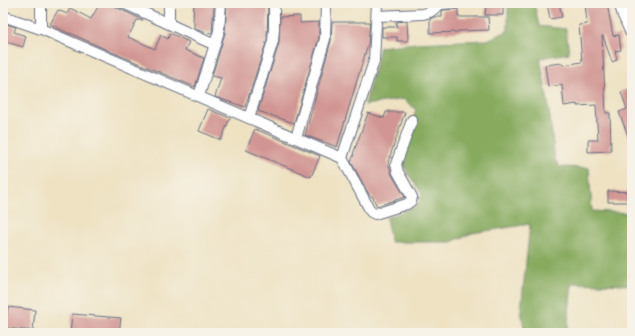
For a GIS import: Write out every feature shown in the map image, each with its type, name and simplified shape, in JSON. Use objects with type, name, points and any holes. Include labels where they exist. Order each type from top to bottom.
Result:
[{"type":"street","points":[[41,3],[41,29]]},
{"type":"street","points":[[123,3],[215,45]]},
{"type":"street","points":[[169,3],[169,23]]},
{"type":"street","points":[[199,96],[219,31],[221,3]]},
{"type":"street","points":[[249,118],[272,41],[274,29],[274,3]]},
{"type":"street","points":[[296,138],[325,39],[326,3]]},
{"type":"street","points":[[342,158],[374,61],[377,3]]},
{"type":"street","points":[[377,16],[423,14],[430,12],[441,4],[455,3]]},
{"type":"street","points":[[621,3],[632,32]]},
{"type":"street","points":[[3,16],[41,29],[342,158],[372,213],[376,214],[410,203],[412,197],[398,172],[396,164],[412,120]]},
{"type":"green space","points":[[534,3],[539,26],[566,29],[569,53],[540,58],[548,102],[555,160],[560,167],[589,168],[592,211],[632,213],[632,285],[572,283],[567,333],[525,333],[521,310],[530,224],[472,233],[451,242],[391,242],[386,218],[418,205],[422,194],[407,172],[401,160],[416,109],[403,99],[365,105],[380,47],[416,43],[487,40],[508,31],[508,5]]},
{"type":"building","points":[[100,3],[107,3],[143,20],[137,20],[128,37],[155,49],[161,35],[168,39],[170,33],[189,42],[185,50],[204,58],[195,87],[70,34],[50,24],[58,10],[67,14],[70,8],[91,19]]},
{"type":"building","points":[[194,3],[214,3],[212,33],[203,32],[194,28]]},
{"type":"building","points":[[227,3],[268,3],[267,40],[245,107],[215,97],[221,78],[212,76],[225,33]]},
{"type":"building","points":[[547,3],[559,3],[562,17],[550,19]]},
{"type":"building","points":[[585,3],[607,3],[613,36],[619,35],[621,50],[615,51],[617,60],[612,62],[602,36],[606,113],[610,113],[611,151],[588,152],[588,140],[598,140],[596,105],[577,106],[577,104],[564,106],[562,85],[548,87],[545,65],[562,63],[563,65],[582,62],[579,25],[587,24]]},
{"type":"building","points":[[486,4],[503,4],[503,15],[485,15]]},
{"type":"building","points":[[458,9],[458,17],[488,17],[489,30],[430,33],[430,19],[434,17],[442,17],[443,10]]},
{"type":"building","points":[[300,16],[300,23],[319,22],[319,38],[294,123],[258,111],[279,43],[280,17]]},
{"type":"building","points":[[407,21],[408,41],[397,41],[397,37],[382,37],[382,27],[397,27],[396,22]]},
{"type":"building","points":[[332,22],[370,22],[368,44],[337,147],[305,135],[331,41]]},
{"type":"building","points":[[3,23],[16,27],[14,32],[26,36],[23,47],[3,41]]},
{"type":"building","points":[[632,88],[631,144],[619,112],[627,109],[621,92]]},
{"type":"building","points":[[208,109],[230,118],[221,140],[199,131]]},
{"type":"building","points":[[386,112],[405,112],[388,162],[392,175],[405,197],[377,206],[351,162],[368,113],[384,118]]},
{"type":"building","points":[[255,129],[320,156],[311,177],[246,150]]},
{"type":"building","points":[[608,191],[632,192],[632,202],[608,202]]},
{"type":"building","points":[[8,307],[35,310],[33,331],[5,328]]},
{"type":"building","points":[[72,314],[121,318],[119,333],[70,333]]}]
